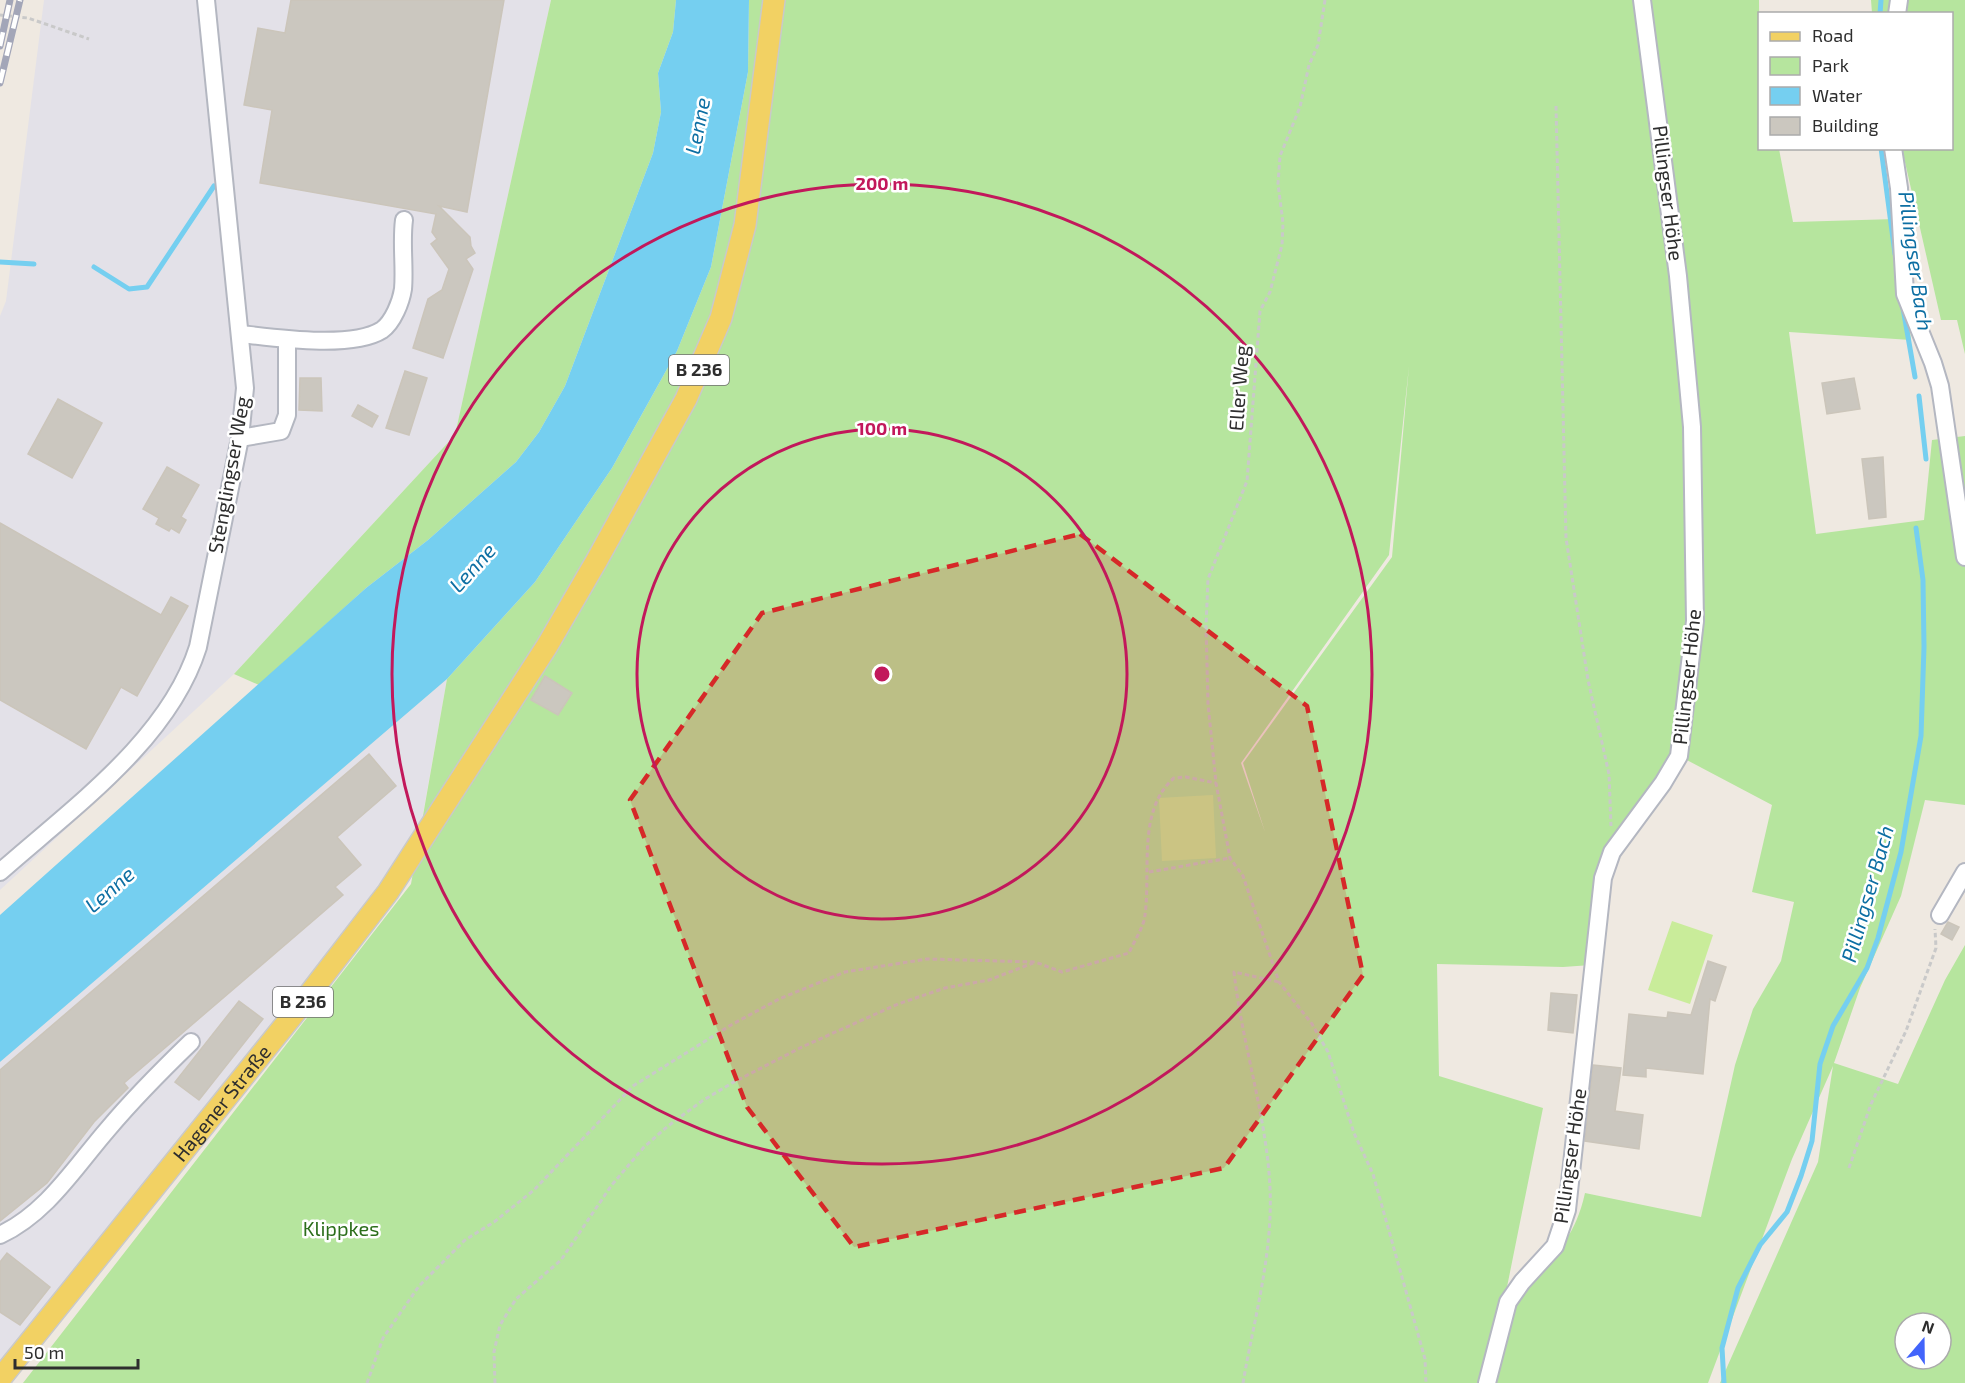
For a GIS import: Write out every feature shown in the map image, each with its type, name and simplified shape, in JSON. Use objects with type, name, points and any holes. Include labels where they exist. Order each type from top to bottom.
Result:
[{"type":"main road","name":"Hagener Straße","points":[[0,1379],[275,1037],[381,901],[513,700],[597,560],[681,407],[721,318],[745,225],[774,0]]},
{"type":"street","name":"Stenglingser Weg","points":[[0,872],[127,758],[173,703],[190,673],[198,647],[240,438],[245,388],[206,0]]},
{"type":"street","name":"Pillingser Höhe","points":[[1487,1383],[1508,1302],[1522,1282],[1555,1246],[1567,1210],[1603,878],[1612,852],[1663,783],[1679,756],[1695,621],[1692,427],[1678,276],[1642,0]]},
{"type":"street","points":[[1893,150],[1899,188],[1905,294],[1940,386],[1965,557]]},
{"type":"street","points":[[241,334],[287,340],[356,339],[383,329],[396,312],[403,290],[404,220]]},
{"type":"street","points":[[240,438],[281,431],[287,416],[287,340]]},
{"type":"street","points":[[1940,915],[1965,872]]},
{"type":"street","points":[[0,1235],[15,1228],[67,1182],[107,1130],[191,1042]]},
{"type":"path","name":"Eller Weg","points":[[1230,858],[1216,783],[1208,704],[1206,626],[1208,579],[1247,481],[1260,310],[1270,292],[1282,245],[1283,223],[1278,184],[1280,156],[1300,107],[1309,65],[1318,45],[1325,0]]},
{"type":"path","points":[[0,15],[28,18],[89,39]]},
{"type":"path","points":[[1556,106],[1566,538],[1588,680],[1609,774],[1612,852]]},
{"type":"path","points":[[367,1383],[383,1338],[419,1286],[465,1240],[494,1222],[534,1190],[633,1086],[731,1025],[779,999],[844,972],[927,958],[1035,962],[1062,972],[1129,953],[1145,918],[1149,872],[1149,834],[1158,796],[1174,778],[1186,777],[1216,783]]},
{"type":"path","points":[[1149,872],[1230,858],[1243,876],[1279,982],[1312,1024],[1328,1052],[1354,1133],[1373,1174],[1425,1359],[1426,1383]]},
{"type":"path","points":[[1849,1168],[1871,1104],[1906,1031],[1936,948],[1934,931],[1940,915]]},
{"type":"path","points":[[495,1383],[494,1352],[500,1325],[516,1299],[561,1260],[611,1186],[644,1147],[668,1126],[732,1083],[802,1047],[897,1004],[945,988],[989,980],[1035,962]]},
{"type":"path","points":[[1243,1383],[1265,1268],[1270,1190],[1266,1152],[1238,1011],[1234,972],[1279,982]]},
{"type":"highlighted area","points":[[1080,534],[1307,706],[1363,975],[1224,1168],[854,1247],[747,1107],[630,800],[762,613]]},
{"type":"shaded area","points":[[44,0],[551,0],[455,435],[234,674],[0,890],[0,316],[6,301]]},
{"type":"shaded area","points":[[447,679],[421,825],[322,963],[0,1363],[0,1062]]},
{"type":"green space","points":[[551,0],[676,0],[673,32],[658,73],[661,112],[653,153],[565,386],[539,432],[516,462],[428,540],[366,588],[259,685],[234,674],[455,435]]},
{"type":"green space","name":"Klippkes","points":[[749,0],[1759,0],[1758,150],[1779,150],[1793,222],[1896,219],[1911,340],[1789,332],[1816,534],[1924,520],[1932,440],[1965,436],[1965,805],[1925,800],[1901,896],[1860,988],[1834,1063],[1898,1084],[1945,980],[1965,945],[1965,1383],[1720,1383],[1818,1162],[1833,1066],[1792,1159],[1708,1383],[1490,1383],[1502,1329],[1512,1303],[1565,1242],[1573,1228],[1585,1193],[1701,1217],[1735,1065],[1753,1009],[1781,961],[1794,902],[1752,892],[1772,805],[1683,758],[1693,689],[1698,620],[1700,551],[1698,482],[1694,412],[1680,274],[1656,82],[1643,9],[1676,275],[1689,434],[1692,622],[1683,716],[1676,753],[1660,782],[1610,850],[1600,878],[1591,965],[1563,967],[1437,964],[1439,1076],[1543,1108],[1505,1297],[1483,1383],[23,1383],[411,884],[447,679],[535,582],[612,468],[677,351],[711,267],[748,72]],"holes":[[[1409,366],[1392,557],[1243,763],[1265,832],[1241,763],[1389,555]]]},
{"type":"green space","points":[[1871,0],[1965,0],[1965,354],[1957,320],[1941,320],[1902,150],[1953,150],[1953,12],[1872,12]]},
{"type":"green space","points":[[1213,795],[1216,858],[1162,861],[1159,798]]},
{"type":"green space","points":[[1672,921],[1713,935],[1690,1004],[1648,990]]},
{"type":"water","name":"Lenne","points":[[676,0],[749,0],[748,72],[711,267],[677,351],[612,468],[535,582],[447,679],[0,1062],[0,915],[366,588],[428,540],[516,462],[539,432],[565,386],[653,153],[661,112],[658,73],[673,32]]},
{"type":"building","points":[[291,0],[504,0],[467,212],[439,206],[470,237],[475,253],[466,259],[473,269],[443,358],[413,348],[428,299],[442,290],[449,269],[431,244],[437,239],[432,232],[436,214],[260,183],[272,110],[244,105],[258,28],[285,33]]},
{"type":"building","points":[[405,371],[427,378],[409,435],[386,428]]},
{"type":"building","points":[[300,378],[321,378],[322,411],[299,410]]},
{"type":"building","points":[[1854,378],[1860,409],[1827,414],[1822,383]]},
{"type":"building","points":[[58,399],[102,423],[72,478],[28,454]]},
{"type":"building","points":[[358,405],[378,416],[372,427],[352,416]]},
{"type":"building","points":[[1883,457],[1886,517],[1869,519],[1862,459]]},
{"type":"building","points":[[167,467],[199,485],[181,517],[186,520],[179,533],[156,524],[159,518],[143,509]]},
{"type":"building","points":[[0,523],[161,615],[171,597],[188,606],[137,696],[121,687],[86,749],[0,700]]},
{"type":"building","points":[[545,676],[572,693],[558,715],[531,700]]},
{"type":"building","points":[[369,754],[396,786],[337,837],[361,865],[335,887],[343,895],[124,1083],[128,1088],[94,1122],[47,1183],[0,1221],[0,1070]]},
{"type":"building","points":[[1948,922],[1959,927],[1952,940],[1941,934]]},
{"type":"building","points":[[1708,961],[1726,967],[1715,1001],[1710,999],[1703,1074],[1646,1068],[1646,1077],[1623,1075],[1629,1014],[1667,1018],[1668,1012],[1691,1015]]},
{"type":"building","points":[[1551,993],[1577,995],[1573,1033],[1548,1030]]},
{"type":"building","points":[[239,1001],[263,1019],[199,1100],[175,1082]]},
{"type":"building","points":[[1593,1065],[1621,1068],[1615,1111],[1643,1115],[1639,1149],[1585,1141]]},
{"type":"building","points":[[7,1253],[50,1287],[20,1325],[0,1312],[0,1262]]},
{"type":"waterway","name":"Pillingser Bach","points":[[1880,12],[1881,0]]},
{"type":"waterway","name":"Pillingser Bach","points":[[1881,150],[1895,254]]},
{"type":"waterway","points":[[94,267],[129,289],[147,287],[214,186]]},
{"type":"waterway","points":[[0,262],[34,264]]},
{"type":"waterway","name":"Pillingser Bach","points":[[1903,308],[1915,377]]},
{"type":"waterway","name":"Pillingser Bach","points":[[1919,396],[1926,459]]},
{"type":"waterway","name":"Pillingser Bach","points":[[1724,1383],[1722,1348],[1738,1288],[1760,1245],[1787,1212],[1801,1176],[1812,1141],[1820,1064],[1833,1026],[1867,968],[1878,938],[1901,852],[1921,736],[1924,647],[1923,580],[1916,528]]},
{"type":"railway","points":[[0,46],[10,0]]},
{"type":"railway","points":[[0,83],[20,0]]}]
